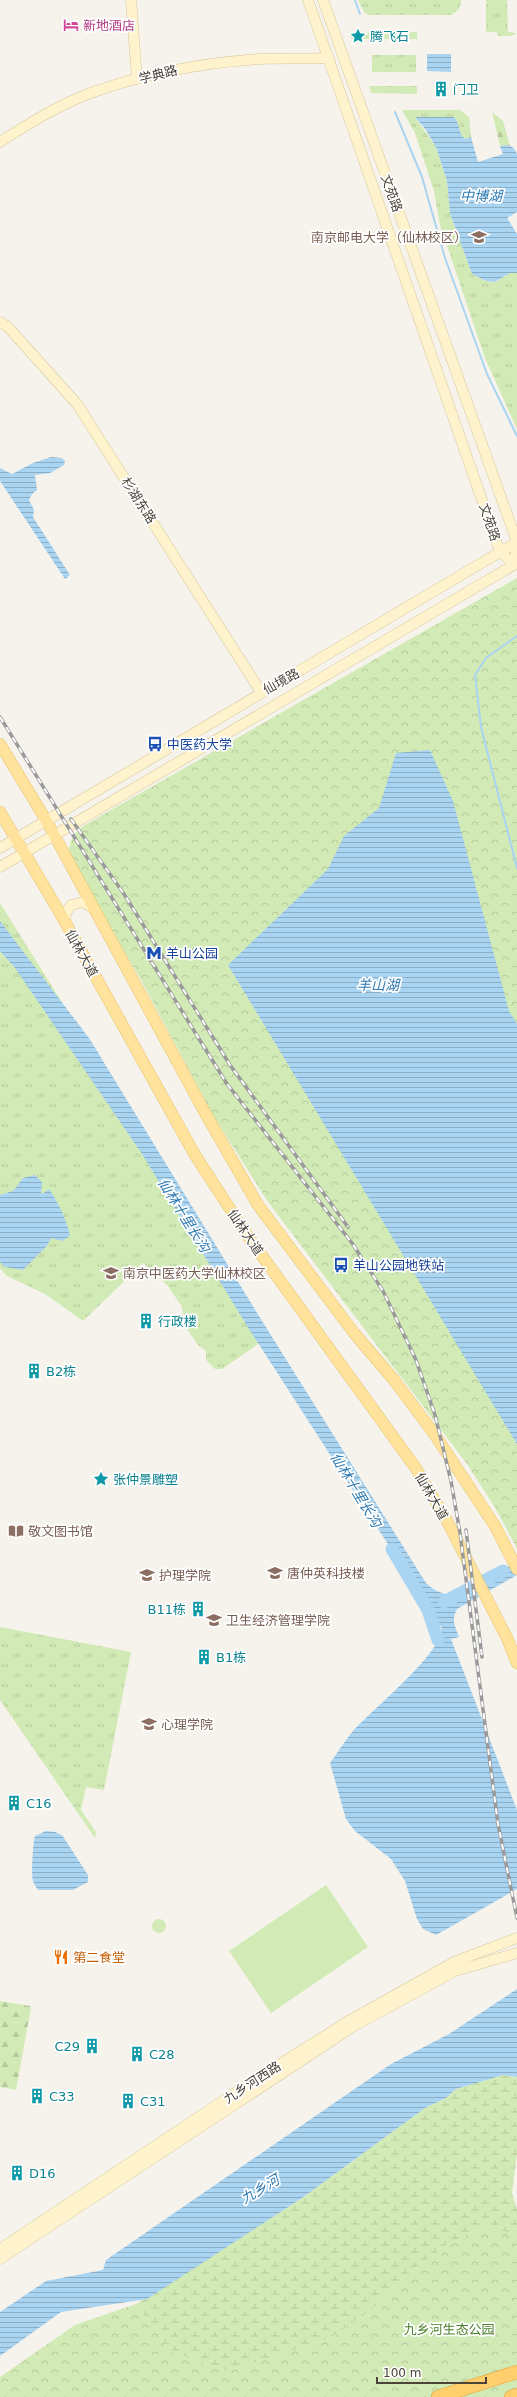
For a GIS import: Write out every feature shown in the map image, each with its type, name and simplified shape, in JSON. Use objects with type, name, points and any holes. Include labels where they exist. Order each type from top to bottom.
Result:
[{"type":"highway","points":[[438,2397],[517,2372]]},
{"type":"highway","points":[[511,2397],[517,2395]]},
{"type":"main road","points":[[131,0],[137,79]]},
{"type":"main road","name":"文苑路","points":[[308,0],[500,552],[516,564]]},
{"type":"main road","name":"文苑路","points":[[323,0],[517,542],[516,564]]},
{"type":"main road","name":"学典路","points":[[0,142],[40,117],[88,94],[137,79],[188,67],[260,59],[329,58]]},
{"type":"main road","name":"杉湖东路","points":[[0,322],[8,327],[77,404],[261,692]]},
{"type":"main road","name":"仙境路","points":[[0,848],[261,692],[348,643],[517,542]]},
{"type":"main road","name":"仙境路","points":[[0,867],[25,853],[53,834],[272,709],[516,564]]},
{"type":"main road","name":"仙林大道","points":[[0,744],[46,820],[204,1111],[258,1205],[354,1333],[394,1380],[465,1477],[517,1569]]},
{"type":"main road","name":"仙林大道","points":[[0,812],[65,923],[195,1154],[247,1235],[415,1467],[485,1595],[517,1663]]},
{"type":"main road","points":[[65,923],[66,912],[75,903],[83,902],[93,908]]},
{"type":"main road","name":"九乡河西路","points":[[0,2249],[250,2082],[350,2020],[454,1962],[517,1938]]},
{"type":"main road","name":"九乡河西路","points":[[0,2260],[354,2026],[455,1971],[517,1953]]},
{"type":"green space","points":[[358,0],[461,0],[459,9],[451,15],[368,15],[364,12]]},
{"type":"green space","points":[[486,0],[507,0],[508,32],[517,33],[511,36],[498,36],[497,32],[486,32]]},
{"type":"green space","points":[[348,32],[417,32],[417,39],[352,39]]},
{"type":"green space","points":[[372,55],[416,55],[416,72],[372,72]]},
{"type":"green space","points":[[369,86],[417,86],[417,94],[371,93]]},
{"type":"green space","points":[[402,110],[460,110],[469,117],[471,137],[465,139],[461,134],[454,117],[415,117],[436,147],[447,181],[450,213],[472,274],[486,281],[495,282],[510,273],[517,273],[517,429],[485,358],[440,225],[434,191],[415,133]]},
{"type":"green space","points":[[492,112],[503,121],[510,146],[500,146]]},
{"type":"green space","name":"羊山公园","points":[[517,578],[517,1549],[496,1509],[467,1464],[268,1202],[213,1115],[141,980],[70,859],[69,849],[73,837],[83,826]]},
{"type":"green space","points":[[0,903],[270,1336],[222,1369],[215,1369],[206,1360],[206,1351],[198,1345],[185,1326],[182,1307],[168,1286],[143,1263],[83,1321],[45,1294],[7,1276],[0,1268]]},
{"type":"green space","points":[[0,1627],[131,1652],[104,1790],[86,1787],[81,1810],[96,1832],[95,1838],[0,1700]]},
{"type":"green space","points":[[326,1885],[368,1947],[271,2013],[229,1951]]},
{"type":"green space","points":[[159,1919],[164,1921],[166,1926],[164,1931],[159,1933],[154,1931],[152,1926],[154,1921]]},
{"type":"green space","points":[[0,2001],[30,2006],[31,2008],[16,2090],[0,2087]]},
{"type":"green space","points":[[503,2075],[517,2077],[517,2154],[512,2193],[517,2209],[517,2234],[482,2227],[445,2246],[401,2279],[374,2308],[329,2339],[228,2371],[172,2352],[136,2304],[302,2198],[425,2108],[446,2098],[456,2089]]},
{"type":"green space","name":"九乡河生态公园","points":[[482,2227],[517,2234],[517,2397],[0,2397],[0,2377],[75,2325],[136,2304],[172,2352],[228,2371],[329,2339],[374,2308],[401,2279],[445,2246]]},
{"type":"water","points":[[427,54],[451,54],[451,72],[427,71]]},
{"type":"water","name":"中博湖","points":[[415,117],[454,117],[463,137],[465,139],[471,137],[478,162],[503,154],[500,146],[511,146],[516,151],[517,212],[507,218],[517,234],[517,273],[510,273],[495,282],[486,281],[472,274],[450,213],[447,181],[436,147],[425,129]]},
{"type":"water","points":[[51,457],[62,458],[65,461],[64,465],[50,473],[35,475],[37,490],[32,494],[29,500],[34,510],[33,517],[70,575],[65,579],[0,481],[0,468],[12,474],[33,463]]},
{"type":"water","name":"羊山湖","points":[[430,750],[453,801],[509,1011],[517,1024],[517,1444],[228,965],[328,869],[344,836],[379,808],[396,753]]},
{"type":"water","points":[[0,921],[89,1038],[262,1321],[426,1583],[437,1591],[449,1594],[460,1593],[484,1583],[517,1561],[517,1575],[457,1609],[454,1620],[459,1637],[451,1639],[517,1810],[517,1889],[436,1935],[423,1929],[417,1919],[405,1881],[391,1859],[355,1831],[346,1819],[330,1763],[353,1731],[405,1681],[431,1651],[439,1638],[442,1628],[249,1329],[142,1154],[15,968],[0,951]]},
{"type":"water","points":[[35,1175],[42,1182],[41,1195],[49,1189],[56,1200],[62,1211],[70,1236],[62,1241],[51,1238],[47,1246],[23,1270],[5,1267],[0,1262],[0,1195],[13,1191],[23,1178]]},
{"type":"water","points":[[46,1831],[55,1832],[62,1835],[88,1875],[88,1882],[73,1890],[38,1890],[32,1878],[34,1839],[35,1836]]},
{"type":"water","name":"九乡河","points":[[517,1989],[517,2077],[503,2075],[456,2089],[446,2098],[425,2108],[302,2198],[147,2299],[61,2312],[0,2356],[0,2312],[46,2281],[103,2270],[106,2260],[391,2064],[449,2034]]},
{"type":"waterway","points":[[355,0],[360,14]]},
{"type":"waterway","points":[[395,112],[422,177],[445,258],[487,374],[517,436]]},
{"type":"waterway","points":[[517,636],[486,658],[475,675],[481,727],[517,868]]},
{"type":"waterway","name":"仙林十里长沟","points":[[392,1549],[428,1610],[438,1640]]},
{"type":"waterway","name":"仙林十里长沟","points":[[444,1602],[503,1571]]},
{"type":"railway","points":[[0,717],[227,1084],[352,1243],[383,1291],[416,1360],[435,1415],[451,1481],[460,1533],[498,1824],[517,1918]]},
{"type":"railway","points":[[71,819],[124,894],[230,1065],[348,1227]]},
{"type":"railway","points":[[466,1530],[482,1657]]},
{"type":"place","name":"新地酒店","points":[[71,25]]},
{"type":"place","name":"腾飞石","points":[[358,36]]},
{"type":"place","name":"门卫","points":[[441,89]]},
{"type":"place","name":"南京邮电大学（仙林校区）","points":[[479,237]]},
{"type":"place","name":"中医药大学","points":[[155,744]]},
{"type":"place","name":"羊山公园","points":[[154,953]]},
{"type":"place","name":"羊山公园地铁站","points":[[341,1265]]},
{"type":"place","name":"南京中医药大学仙林校区","points":[[111,1273]]},
{"type":"place","name":"行政楼","points":[[146,1321]]},
{"type":"place","name":"B2栋","points":[[34,1371]]},
{"type":"place","name":"张仲景雕塑","points":[[101,1479]]},
{"type":"place","name":"敬文图书馆","points":[[16,1531]]},
{"type":"place","name":"唐仲英科技楼","points":[[275,1573]]},
{"type":"place","name":"护理学院","points":[[147,1575]]},
{"type":"place","name":"B11栋","points":[[198,1609]]},
{"type":"place","name":"卫生经济管理学院","points":[[214,1620]]},
{"type":"place","name":"B1栋","points":[[204,1657]]},
{"type":"place","name":"心理学院","points":[[149,1724]]},
{"type":"place","name":"C16","points":[[14,1803]]},
{"type":"place","name":"第二食堂","points":[[61,1957]]},
{"type":"place","name":"C29","points":[[92,2046]]},
{"type":"place","name":"C28","points":[[137,2054]]},
{"type":"place","name":"C33","points":[[37,2096]]},
{"type":"place","name":"C31","points":[[128,2101]]},
{"type":"place","name":"D16","points":[[17,2173]]}]
